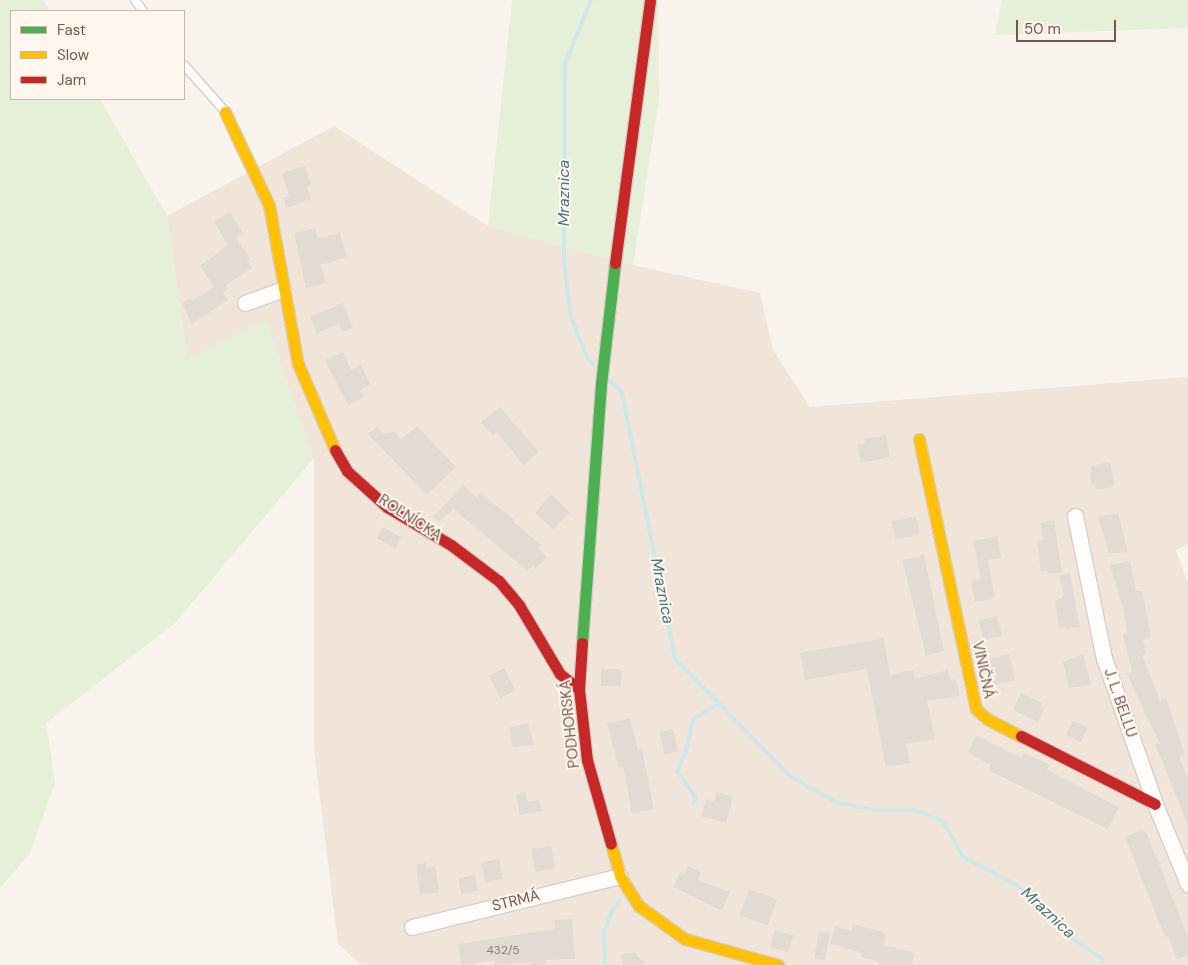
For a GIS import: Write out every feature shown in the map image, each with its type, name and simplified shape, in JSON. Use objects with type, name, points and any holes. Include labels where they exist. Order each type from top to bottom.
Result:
[{"type":"street","name":"PODHORSKÁ","points":[[650,0],[622,196],[601,384],[579,689],[587,760],[620,876],[639,906],[685,939],[738,960],[778,965]]},
{"type":"street","name":"ROĽNÍCKA","points":[[225,112],[269,205],[298,364],[331,444],[346,471],[387,506],[451,545],[498,581],[519,605],[560,674],[579,689]]},
{"type":"street","points":[[245,303],[283,288]]},
{"type":"street","name":"VINIČNÁ","points":[[919,439],[976,709],[987,720],[1156,804]]},
{"type":"street","name":"J. L. BELLU","points":[[1075,516],[1104,658],[1156,804],[1188,884]]},
{"type":"street","name":"STRMÁ","points":[[412,927],[620,876]]},
{"type":"lane","points":[[185,66],[225,112]]},
{"type":"shaded area","points":[[334,126],[488,226],[633,265],[760,293],[773,350],[810,407],[1188,377],[1188,544],[1176,550],[1188,583],[1188,965],[362,965],[338,944],[314,749],[314,458],[187,359],[167,216]]},
{"type":"green space","points":[[0,0],[43,0],[48,10],[10,10],[10,100],[101,100],[167,216],[187,359],[266,320],[314,458],[175,623],[46,723],[55,783],[29,855],[0,888]]},
{"type":"green space","points":[[512,0],[658,0],[659,99],[633,265],[488,226]]},
{"type":"green space","points":[[1002,0],[1188,0],[1188,28],[995,35]]},
{"type":"building","points":[[305,166],[311,185],[307,187],[311,199],[286,208],[283,198],[289,196],[282,173]]},
{"type":"building","points":[[230,212],[243,233],[236,238],[250,259],[247,261],[252,268],[226,285],[228,289],[223,293],[228,300],[192,324],[182,303],[191,298],[192,301],[214,287],[200,266],[228,245],[214,222]]},
{"type":"building","points":[[315,228],[318,239],[340,233],[347,257],[321,265],[326,283],[306,288],[294,233]]},
{"type":"building","points":[[343,303],[353,328],[342,332],[339,324],[317,333],[310,317]]},
{"type":"building","points":[[343,352],[351,370],[361,365],[370,384],[360,390],[364,397],[348,405],[325,360]]},
{"type":"building","points":[[500,407],[538,451],[524,466],[497,432],[493,436],[481,422]]},
{"type":"building","points":[[417,426],[456,467],[427,495],[368,434],[377,427],[384,434],[394,431],[400,440]]},
{"type":"building","points":[[886,435],[890,457],[861,463],[857,445],[865,443],[864,439]]},
{"type":"building","points":[[1110,462],[1115,486],[1096,490],[1095,484],[1091,485],[1091,466]]},
{"type":"building","points":[[463,485],[477,498],[480,493],[515,520],[513,522],[542,545],[537,547],[547,557],[536,568],[533,566],[527,571],[454,509],[438,522],[433,517]]},
{"type":"building","points":[[551,494],[570,513],[553,529],[535,513]]},
{"type":"building","points":[[1118,513],[1128,552],[1109,553],[1098,517]]},
{"type":"building","points":[[916,516],[920,535],[895,540],[892,521]]},
{"type":"building","points":[[1054,520],[1062,572],[1048,574],[1048,571],[1041,572],[1037,542],[1043,540],[1040,523]]},
{"type":"building","points":[[383,527],[401,537],[395,549],[377,538]]},
{"type":"building","points":[[997,536],[1001,558],[988,560],[995,598],[975,602],[971,581],[981,579],[973,541]]},
{"type":"building","points":[[924,555],[944,651],[926,656],[902,560]]},
{"type":"building","points":[[1130,561],[1136,591],[1142,591],[1151,637],[1143,639],[1146,654],[1142,655],[1160,701],[1166,698],[1185,755],[1179,757],[1188,778],[1188,825],[1155,744],[1159,742],[1127,674],[1132,672],[1123,635],[1127,634],[1124,611],[1110,565]]},
{"type":"building","points":[[1070,573],[1080,627],[1066,629],[1066,626],[1059,628],[1055,601],[1064,596],[1059,576]]},
{"type":"building","points":[[997,616],[1002,635],[984,640],[979,621]]},
{"type":"building","points":[[884,638],[890,675],[913,670],[915,679],[948,670],[950,680],[956,679],[960,696],[927,701],[935,739],[906,744],[910,763],[886,767],[867,669],[805,680],[800,653]]},
{"type":"building","points":[[1009,654],[1015,680],[994,685],[988,659]]},
{"type":"building","points":[[1083,654],[1091,685],[1069,688],[1063,662]]},
{"type":"building","points":[[504,668],[515,690],[500,698],[489,676]]},
{"type":"building","points":[[601,669],[621,669],[621,686],[601,686]]},
{"type":"building","points":[[1021,693],[1042,703],[1041,706],[1044,708],[1038,722],[1013,710]]},
{"type":"building","points":[[630,718],[638,750],[642,749],[654,809],[632,814],[623,766],[619,768],[607,724]]},
{"type":"building","points":[[1073,721],[1088,727],[1081,742],[1066,734]]},
{"type":"building","points":[[528,723],[534,745],[513,747],[509,728]]},
{"type":"building","points":[[673,729],[678,751],[665,755],[659,732]]},
{"type":"building","points":[[976,735],[1022,758],[1024,753],[1050,765],[1047,770],[1119,807],[1108,829],[988,770],[991,765],[968,753]]},
{"type":"building","points":[[525,792],[528,802],[539,800],[542,811],[520,815],[516,794]]},
{"type":"building","points":[[717,792],[733,797],[726,823],[701,816],[706,799],[714,802]]},
{"type":"building","points":[[1142,830],[1147,834],[1188,937],[1188,955],[1177,959],[1168,936],[1165,937],[1125,837]]},
{"type":"building","points":[[551,846],[555,869],[535,872],[531,849]]},
{"type":"building","points":[[499,859],[503,879],[485,882],[481,862]]},
{"type":"building","points":[[426,863],[426,868],[435,866],[439,892],[420,895],[416,865]]},
{"type":"building","points":[[688,866],[701,872],[698,880],[730,892],[722,911],[674,887],[680,872],[684,874]]},
{"type":"building","points":[[475,875],[478,891],[461,894],[458,878]]},
{"type":"building","points":[[749,889],[777,899],[768,926],[739,915]]},
{"type":"building","points":[[572,919],[575,959],[545,960],[546,965],[531,965],[531,962],[495,965],[494,960],[465,965],[461,963],[458,944],[555,929],[554,920]]},
{"type":"building","points":[[853,924],[886,933],[883,945],[915,953],[912,965],[880,965],[877,961],[861,957],[862,953],[830,943],[835,926],[852,931]]},
{"type":"building","points":[[775,930],[793,935],[788,953],[770,947]]},
{"type":"building","points":[[819,931],[830,933],[825,960],[814,959]]},
{"type":"building","points":[[635,953],[646,965],[623,965],[621,954]]},
{"type":"waterway","name":"Mraznica","points":[[591,0],[565,64],[564,263],[571,317],[588,359],[594,365]]},
{"type":"waterway","name":"Mraznica","points":[[610,381],[622,393],[675,659],[791,777],[836,802],[874,810],[915,810],[943,821],[963,857],[1020,887],[1072,938],[1102,958],[1102,965]]},
{"type":"waterway","points":[[693,803],[696,798],[677,771],[686,751],[693,720],[718,704]]},
{"type":"waterway","points":[[605,965],[604,932],[611,913],[620,900]]},
{"type":"traffic: fast","points":[[582,643],[601,384],[615,263]]},
{"type":"traffic: slow","points":[[225,112],[269,205],[298,364],[335,450]]},
{"type":"traffic: slow","points":[[919,439],[976,709],[987,719],[1021,736]]},
{"type":"traffic: slow","points":[[611,844],[620,876],[639,906],[685,939],[778,965]]},
{"type":"traffic: jam","points":[[615,263],[650,0]]},
{"type":"traffic: jam","points":[[335,450],[347,471],[387,507],[451,545],[499,581],[519,605],[560,674],[579,689]]},
{"type":"traffic: jam","points":[[582,643],[579,689],[587,760],[611,844]]},
{"type":"traffic: jam","points":[[1021,736],[1155,804]]}]
